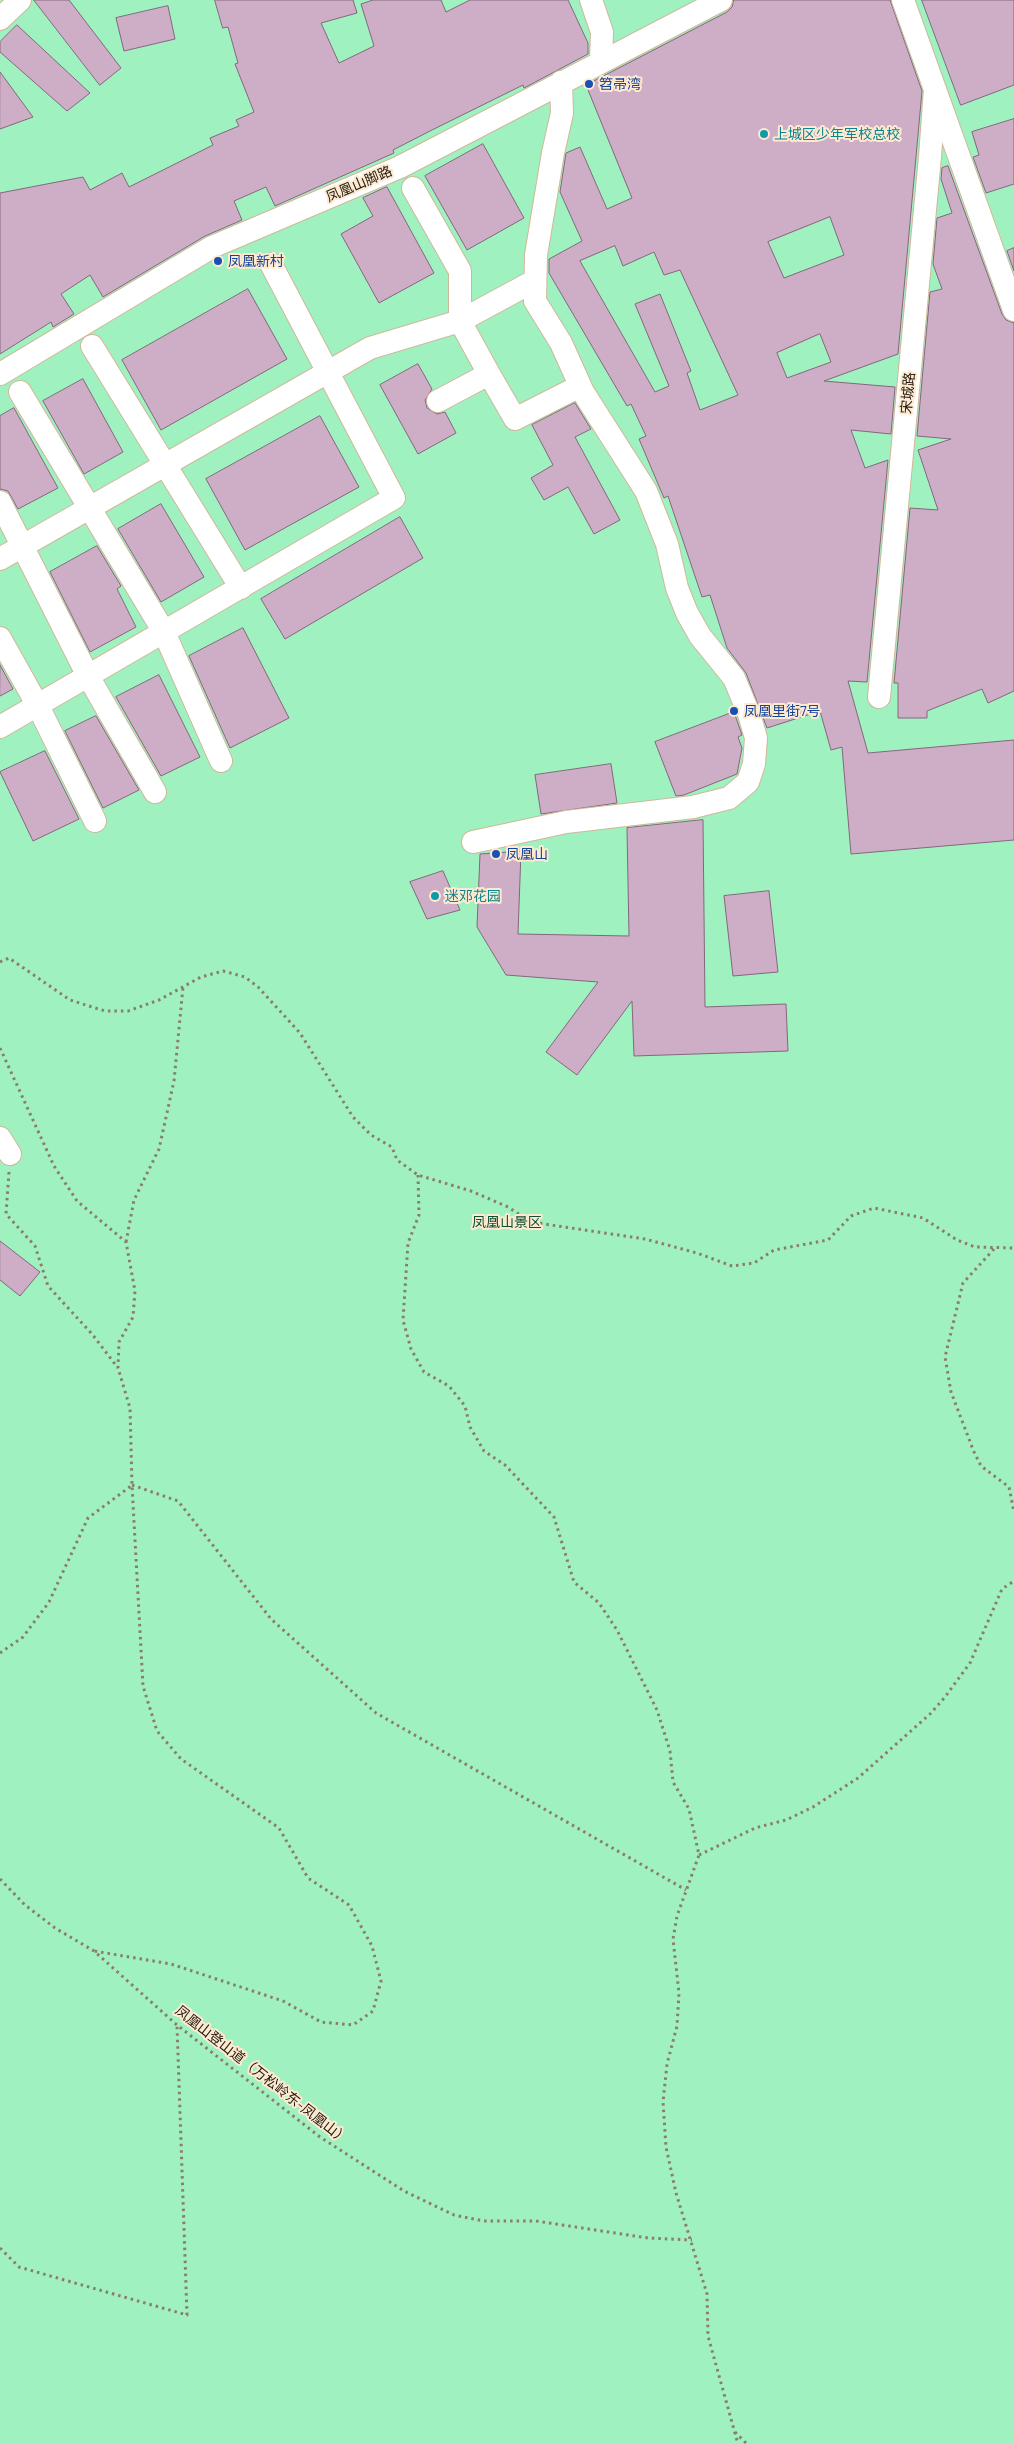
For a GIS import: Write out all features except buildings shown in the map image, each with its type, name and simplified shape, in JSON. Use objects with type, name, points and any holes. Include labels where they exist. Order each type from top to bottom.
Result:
[{"type":"street","points":[[0,19],[20,0]]},
{"type":"street","points":[[591,0],[602,32],[601,61]]},
{"type":"street","name":"凤凰山脚路","points":[[0,374],[212,247],[400,167],[721,0]]},
{"type":"street","name":"宋城路","points":[[904,0],[1014,310]]},
{"type":"street","points":[[473,842],[566,822],[693,807],[729,798],[748,782],[754,764],[756,738],[749,714],[734,678],[700,636],[687,613],[677,588],[667,544],[646,491],[580,386],[561,343],[535,301],[534,281],[539,235],[562,113],[562,82]]},
{"type":"street","name":"宋城路","points":[[879,698],[929,167],[934,89]]},
{"type":"street","points":[[413,188],[460,271],[460,321],[516,419],[580,386]]},
{"type":"street","points":[[0,727],[394,498],[330,372],[271,264]]},
{"type":"street","points":[[0,559],[370,348],[460,321],[534,281]]},
{"type":"street","points":[[92,346],[240,588]]},
{"type":"street","points":[[438,401],[489,374]]},
{"type":"street","points":[[20,392],[164,632],[221,761]]},
{"type":"street","points":[[0,502],[88,676],[155,792]]},
{"type":"street","points":[[0,638],[38,706],[95,820]]},
{"type":"path","points":[[0,962],[8,958],[70,1000],[105,1011],[128,1011],[159,1000],[201,977],[224,971],[245,977],[258,987],[300,1033],[353,1117],[371,1135],[392,1147],[397,1160],[418,1175],[471,1190],[508,1207],[531,1222],[645,1240],[696,1253],[732,1266],[754,1263],[774,1250],[828,1240],[851,1216],[874,1208],[923,1218],[958,1240],[975,1247],[994,1249],[1014,1248]]},
{"type":"path","points":[[118,1368],[120,1342],[133,1317],[135,1291],[126,1242],[134,1200],[161,1141],[174,1081],[183,987]]},
{"type":"path","points":[[0,1048],[54,1166],[77,1201],[126,1242]]},
{"type":"path","points":[[5,1146],[6,1214],[35,1246],[48,1286],[92,1334],[118,1368],[130,1408],[132,1486],[143,1686],[157,1731],[181,1759],[279,1828],[308,1878],[349,1905],[372,1946],[381,1981],[372,2011],[353,2025],[329,2023],[320,2022],[283,2001],[171,1964],[94,1951]]},
{"type":"path","points":[[418,1175],[419,1215],[408,1243],[403,1320],[411,1348],[424,1372],[449,1386],[465,1406],[470,1427],[484,1451],[505,1465],[517,1476],[554,1517],[574,1582],[599,1603],[617,1630],[657,1710],[670,1751],[673,1782],[688,1809],[699,1855],[677,1916],[673,1939],[679,1993],[677,2026],[667,2064],[663,2102],[666,2148],[676,2193],[692,2240],[707,2294],[708,2336],[738,2444]]},
{"type":"path","points":[[994,1249],[963,1284],[944,1357],[951,1392],[974,1452],[981,1466],[1010,1487],[1014,1512]]},
{"type":"path","points":[[1010,1487],[1014,1485]]},
{"type":"path","points":[[0,1653],[23,1637],[48,1602],[88,1518],[132,1486]]},
{"type":"path","points":[[132,1486],[178,1501],[271,1619],[376,1714],[686,1890]]},
{"type":"path","points":[[699,1855],[755,1828],[786,1820],[858,1778],[930,1714],[945,1698],[970,1663],[1002,1589],[1014,1581]]},
{"type":"path","name":"凤凰山登山道（万松岭东-凤凰山）","points":[[0,1879],[25,1905],[55,1928],[94,1951],[177,2025],[320,2138],[404,2190],[454,2215],[484,2221],[536,2221],[648,2238],[692,2240]]},
{"type":"path","points":[[0,2248],[19,2267],[187,2315],[177,2025]]},
{"type":"path","points":[[735,2432],[747,2444]]},
{"type":"green space","name":"凤凰山景区","points":[[0,0],[1014,0],[1014,2444],[0,2444]]},
{"type":"place","name":"笤帚湾","points":[[589,84]]},
{"type":"place","name":"上城区少年军校总校","points":[[764,134]]},
{"type":"place","name":"凤凰新村","points":[[218,261]]},
{"type":"place","name":"凤凰里街7号","points":[[734,711]]},
{"type":"place","name":"凤凰山","points":[[496,854]]},
{"type":"place","name":"迷邓花园","points":[[435,896]]}]
